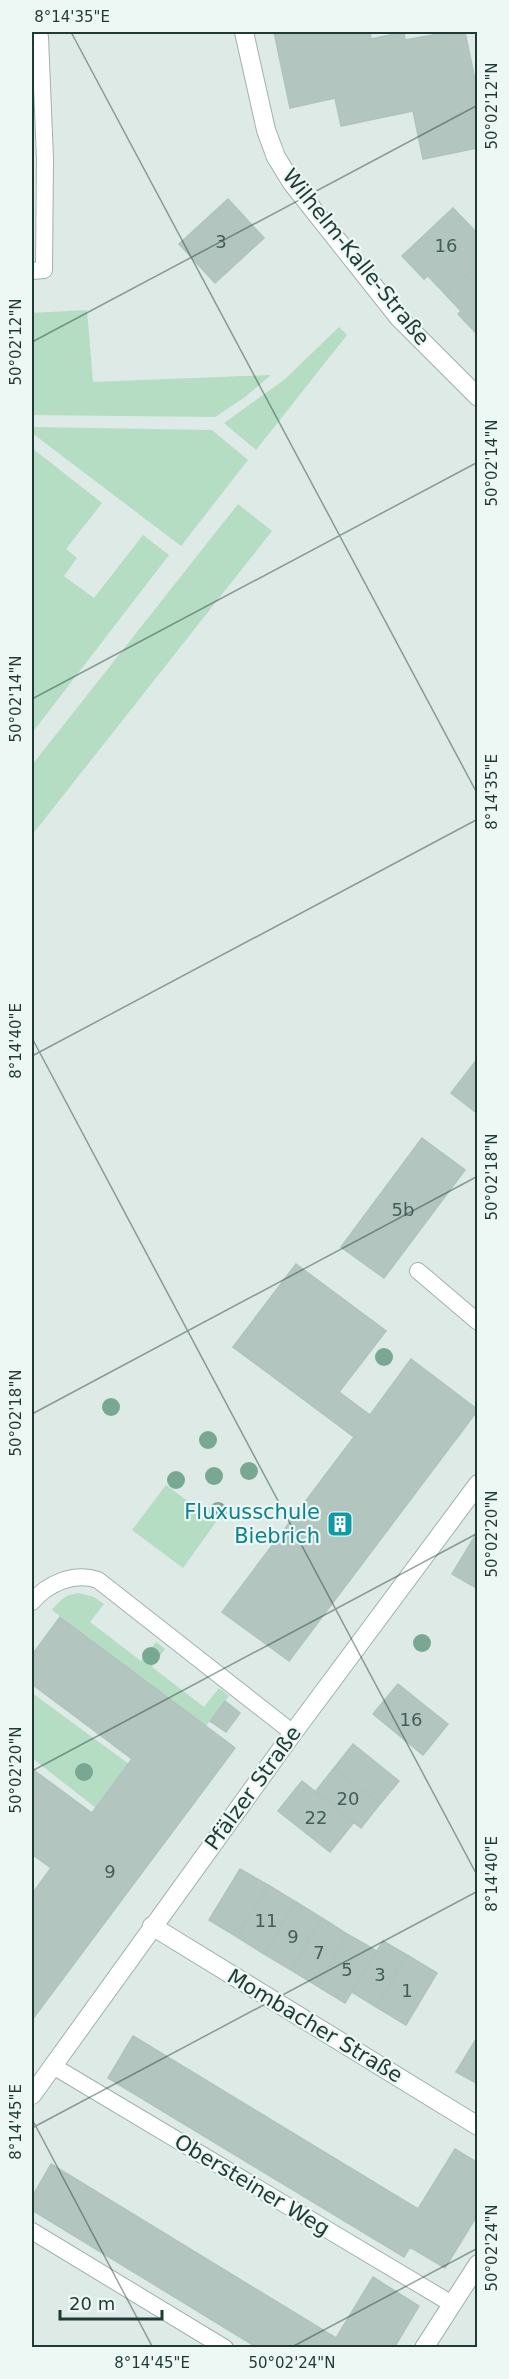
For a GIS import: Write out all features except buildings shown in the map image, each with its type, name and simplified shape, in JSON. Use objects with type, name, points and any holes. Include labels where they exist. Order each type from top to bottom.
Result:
[{"type":"street","name":"Wilhelm-Kalle-Straße","points":[[244,32],[266,130],[276,157],[292,183],[399,318],[477,398]]},
{"type":"street","name":"Pfälzer Straße","points":[[32,2095],[152,1926],[477,1484]]},
{"type":"street","name":"Mombacher Straße","points":[[152,1926],[477,2126]]},
{"type":"street","points":[[424,2348],[477,2264]]},
{"type":"lane","points":[[32,271],[44,270],[45,159],[38,36]]},
{"type":"lane","points":[[418,1271],[477,1322]]},
{"type":"lane","points":[[32,1602],[53,1585],[72,1577],[87,1576],[98,1580],[293,1733]]},
{"type":"lane","name":"Obersteiner Weg","points":[[53,2067],[452,2304]]},
{"type":"lane","points":[[32,2231],[225,2348]]},
{"type":"green space","points":[[87,310],[93,382],[271,375],[245,397],[215,417],[32,415],[32,313]]},
{"type":"green space","points":[[339,327],[347,335],[256,450],[224,423],[284,380]]},
{"type":"green space","points":[[32,427],[212,430],[248,460],[181,546],[32,433]]},
{"type":"green space","points":[[32,448],[102,503],[66,549],[77,558],[64,576],[94,598],[143,535],[169,555],[32,733]]},
{"type":"green space","points":[[238,504],[272,531],[32,835],[32,765]]},
{"type":"green space","points":[[166,1485],[216,1522],[183,1568],[132,1530]]},
{"type":"green space","points":[[78,1593],[94,1597],[104,1604],[90,1622],[141,1661],[156,1642],[165,1649],[152,1667],[204,1707],[219,1688],[229,1696],[206,1726],[52,1610],[63,1598]]},
{"type":"green space","points":[[32,1693],[129,1764],[96,1808],[32,1758]]},
{"type":"place","name":"Fluxusschule Biebrich","points":[[340,1524]]}]
